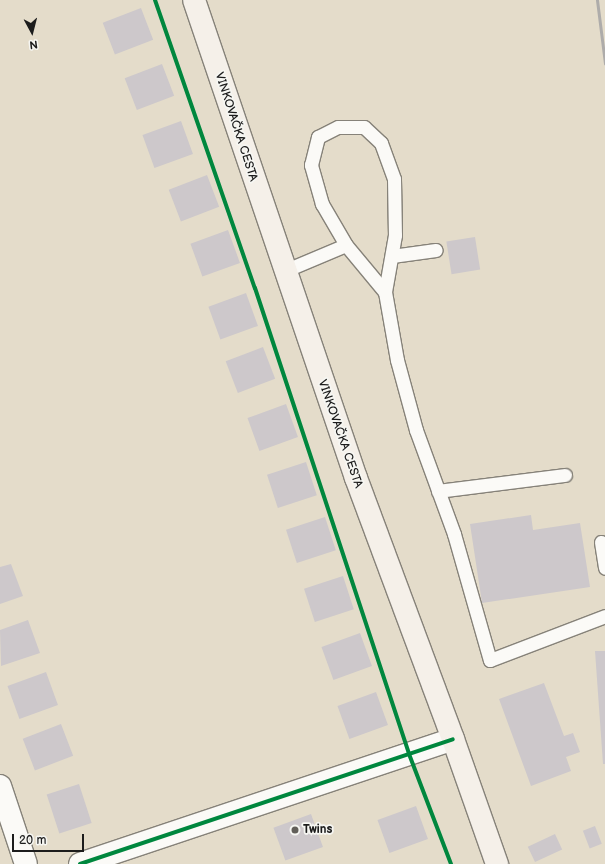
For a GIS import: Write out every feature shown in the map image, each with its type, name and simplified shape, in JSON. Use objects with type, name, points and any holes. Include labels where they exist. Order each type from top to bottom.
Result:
[{"type":"main road","name":"VINKOVAČKA CESTA","points":[[194,0],[284,271],[356,478],[453,739],[496,864]]},
{"type":"street","points":[[80,864],[453,739]]},
{"type":"street","points":[[0,786],[26,864]]},
{"type":"lane","points":[[385,292],[346,245],[322,204],[311,165],[318,137],[338,127],[364,127],[381,142],[394,179],[395,235],[385,292],[397,360],[416,430],[454,534],[490,660],[605,616]]},
{"type":"lane","points":[[284,271],[346,245]]},
{"type":"lane","points":[[392,256],[436,250]]},
{"type":"lane","points":[[438,491],[565,475]]},
{"type":"lane","points":[[601,542],[605,568]]},
{"type":"building","points":[[141,8],[153,40],[115,54],[103,23]]},
{"type":"building","points":[[162,64],[174,96],[137,110],[125,78]]},
{"type":"building","points":[[181,121],[193,154],[154,168],[142,135]]},
{"type":"building","points":[[207,175],[219,207],[181,221],[169,190]]},
{"type":"building","points":[[228,230],[240,263],[202,277],[190,244]]},
{"type":"building","points":[[475,237],[480,270],[452,274],[446,242]]},
{"type":"building","points":[[246,293],[258,326],[220,340],[208,307]]},
{"type":"building","points":[[263,347],[275,379],[238,393],[226,361]]},
{"type":"building","points":[[286,404],[298,437],[259,451],[247,418]]},
{"type":"building","points":[[306,462],[317,495],[278,508],[267,475]]},
{"type":"building","points":[[531,515],[533,530],[580,523],[590,587],[482,603],[470,524]]},
{"type":"building","points":[[325,517],[336,550],[297,563],[286,530]]},
{"type":"building","points":[[11,564],[23,596],[0,604],[0,567]]},
{"type":"building","points":[[343,576],[354,609],[315,622],[304,589]]},
{"type":"building","points":[[28,620],[40,653],[1,666],[0,630]]},
{"type":"building","points":[[360,633],[372,666],[333,680],[321,647]]},
{"type":"building","points":[[595,651],[605,651],[605,764],[603,764]]},
{"type":"building","points":[[46,672],[58,705],[19,719],[7,686]]},
{"type":"building","points":[[544,683],[564,736],[573,733],[580,752],[566,757],[571,771],[531,786],[499,699]]},
{"type":"building","points":[[376,692],[388,725],[349,739],[337,706]]},
{"type":"building","points":[[61,724],[73,756],[35,770],[23,739]]},
{"type":"building","points":[[79,784],[92,823],[59,833],[47,795]]},
{"type":"building","points":[[416,806],[428,839],[389,853],[377,820]]},
{"type":"building","points":[[311,814],[323,847],[285,861],[273,828]]},
{"type":"building","points":[[595,826],[602,844],[590,848],[583,831]]},
{"type":"building","points":[[555,834],[562,849],[535,862],[528,847]]},
{"type":"railway","points":[[597,0],[605,63]]},
{"type":"cycle path","points":[[155,0],[255,288],[409,754],[451,864]]},
{"type":"cycle path","points":[[80,864],[453,739]]},
{"type":"place","name":"Twins","points":[[295,830]]}]
